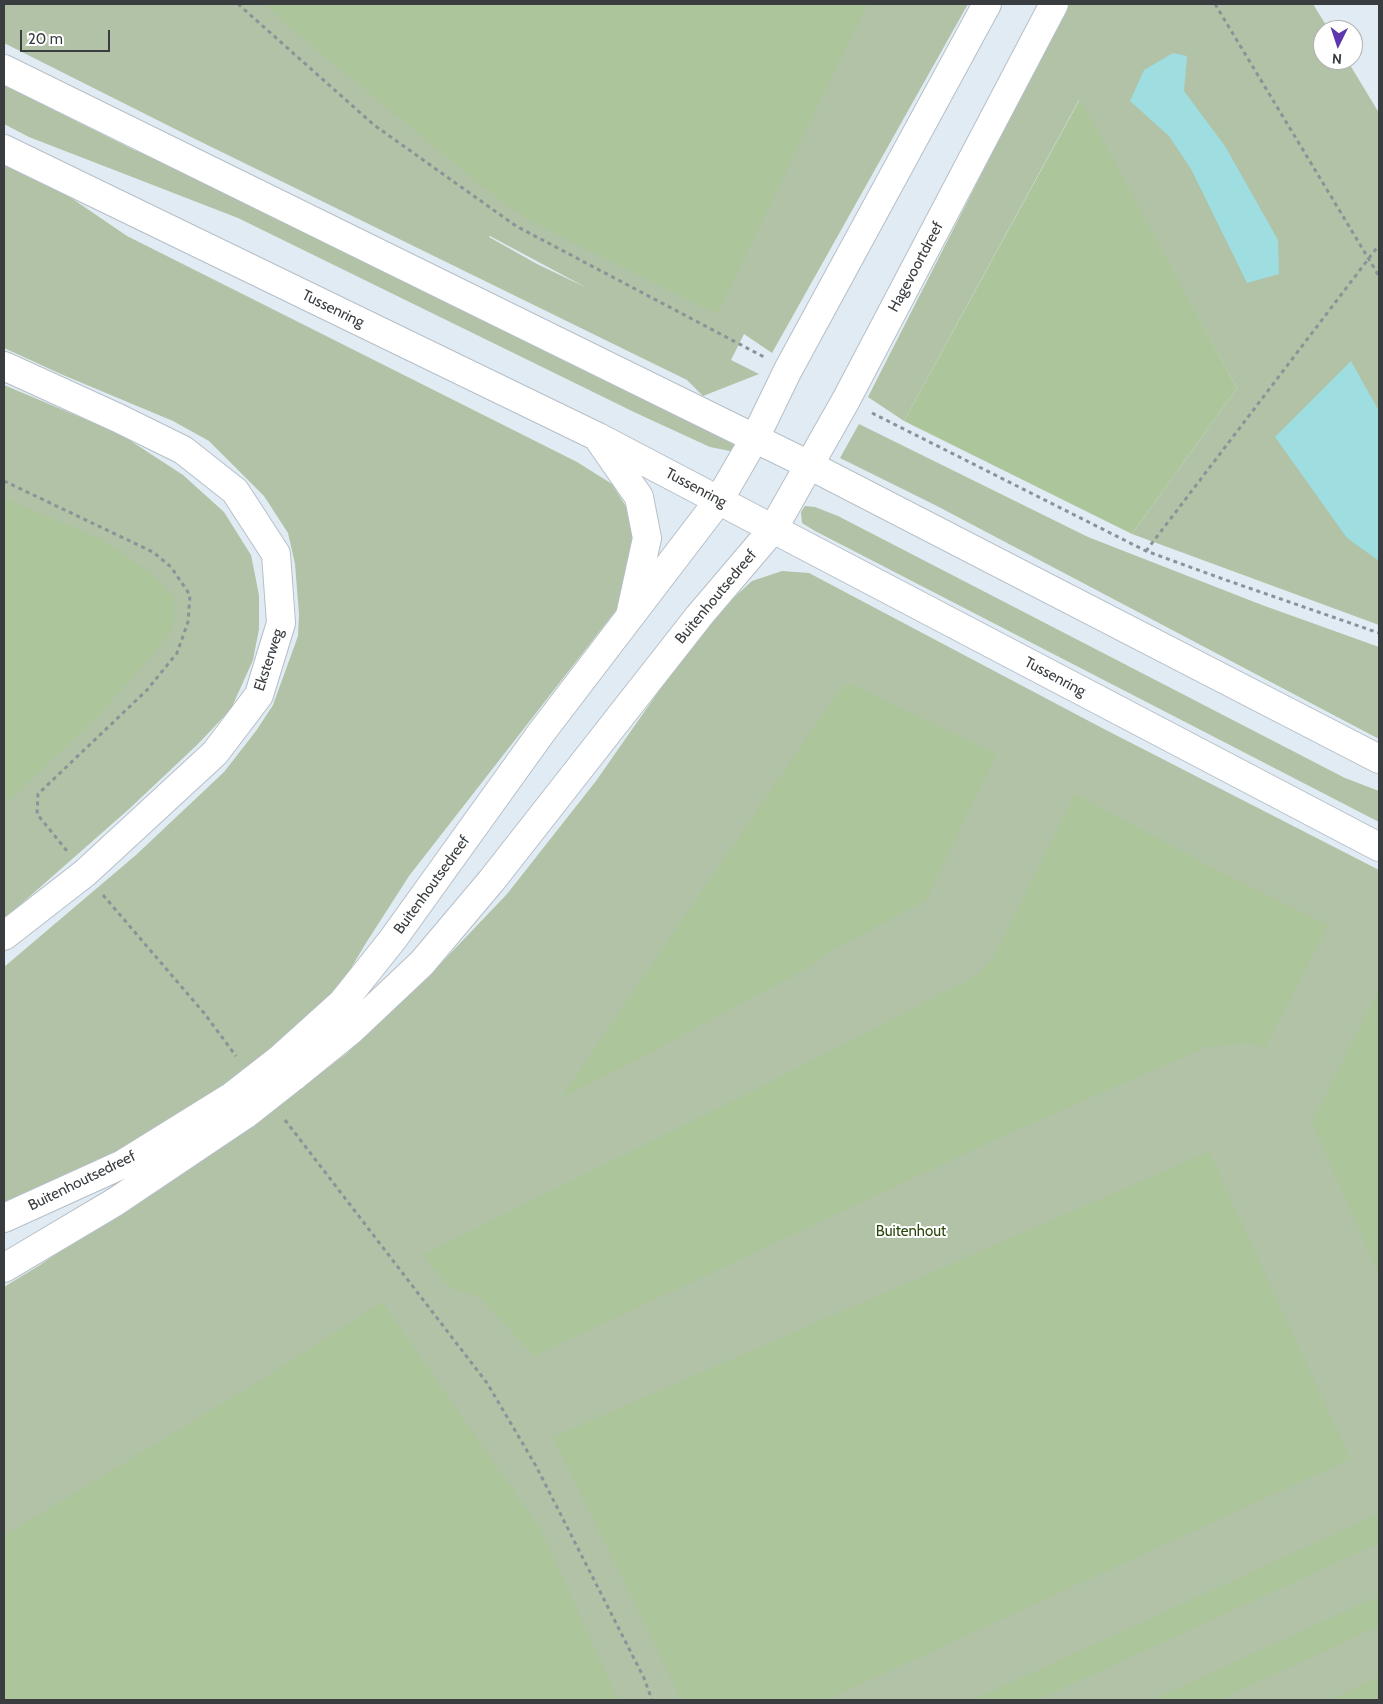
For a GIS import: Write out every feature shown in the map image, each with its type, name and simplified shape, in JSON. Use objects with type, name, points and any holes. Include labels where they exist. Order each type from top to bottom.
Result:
[{"type":"main road","points":[[755,438],[788,370],[987,4]]},
{"type":"main road","name":"Hagevoortdreef","points":[[773,529],[846,400],[1054,4]]},
{"type":"main road","points":[[4,70],[809,465],[1379,759]]},
{"type":"main road","name":"Tussenring","points":[[4,149],[598,437],[1379,847]]},
{"type":"main road","name":"Eksterweg","points":[[4,366],[183,450],[235,491],[276,554],[281,623],[258,695],[215,753],[85,873],[4,936]]},
{"type":"main road","points":[[598,437],[639,497],[647,538],[630,616]]},
{"type":"main road","name":"Buitenhoutsedreef","points":[[287,1068],[342,1004],[387,946],[541,733],[718,500],[755,438]]},
{"type":"main road","name":"Buitenhoutsedreef","points":[[4,1268],[115,1202],[287,1068],[351,1030],[422,963],[498,872],[699,616],[773,529]]},
{"type":"main road","name":"Buitenhoutsedreef","points":[[4,1218],[123,1164],[238,1105]]},
{"type":"path","points":[[1215,4],[1379,276]]},
{"type":"path","points":[[1146,551],[1379,245]]},
{"type":"path","points":[[4,481],[153,552],[171,567],[190,595],[188,622],[177,653],[147,690],[38,794],[37,814],[204,1013]]},
{"type":"path","points":[[304,1146],[487,1383],[536,1466],[644,1678],[652,1700]]},
{"type":"green space","points":[[4,4],[968,4],[772,353],[744,334],[731,360],[759,374],[703,396],[687,380],[189,136],[4,43]],"holes":[[[490,236],[587,288],[537,264]]]},
{"type":"green space","points":[[265,4],[867,4],[717,314],[530,221],[483,187],[294,31]]},
{"type":"green space","points":[[1068,4],[1313,4],[1323,20],[1313,20],[1313,70],[1353,70],[1379,113],[1379,625],[1132,534],[1237,388],[1079,100],[904,421],[868,397]]},
{"type":"green space","points":[[4,85],[134,150],[151,156],[733,439],[735,452],[710,447],[636,413],[238,218],[29,137],[4,124]]},
{"type":"green space","points":[[1080,99],[1237,388],[1132,534],[904,421]]},
{"type":"green space","points":[[4,160],[61,191],[127,236],[577,462],[612,484],[630,513],[636,542],[626,589],[617,609],[409,876],[338,990],[267,1060],[84,1175],[4,1210],[4,967],[136,855],[224,772],[256,731],[273,705],[298,636],[299,614],[295,564],[288,533],[264,496],[209,441],[173,421],[4,348]]},
{"type":"green space","points":[[4,385],[120,434],[183,475],[224,512],[251,555],[259,595],[259,629],[253,660],[231,709],[198,744],[129,809],[4,919]]},
{"type":"green space","points":[[859,424],[1088,537],[1262,605],[1379,647],[1379,739],[935,505],[840,458]]},
{"type":"green space","points":[[4,498],[100,539],[148,571],[174,597],[174,624],[161,645],[92,723],[4,804]]},
{"type":"green space","points":[[805,506],[815,507],[838,516],[1345,778],[1379,791],[1379,822],[815,531],[802,523],[801,512]]},
{"type":"green space","name":"Buitenhout","points":[[782,571],[809,573],[1102,728],[1379,870],[1379,1700],[4,1700],[4,1287],[40,1265],[294,1093],[346,1054],[446,958],[507,894],[596,781],[684,655],[729,602],[752,581]]},
{"type":"green space","points":[[851,684],[996,754],[926,900],[831,951],[807,968],[633,1062],[561,1098],[825,711],[843,687]]},
{"type":"green space","points":[[1075,794],[1209,866],[1328,925],[1265,1047],[1248,1043],[1206,1047],[992,1141],[534,1356],[480,1297],[448,1286],[423,1255],[757,1089],[976,976],[992,960]]},
{"type":"green space","points":[[1379,989],[1379,1274],[1312,1122]]},
{"type":"green space","points":[[1209,1152],[1350,1459],[826,1700],[682,1700],[553,1437]]},
{"type":"green space","points":[[382,1302],[541,1530],[618,1700],[4,1700],[4,1536],[271,1374]]},
{"type":"green space","points":[[1376,1515],[1379,1522],[1379,1543],[1037,1700],[973,1700]]},
{"type":"green space","points":[[1379,1596],[1379,1626],[1218,1700],[1152,1700]]},
{"type":"green space","points":[[1379,1677],[1379,1700],[1329,1700]]},
{"type":"water","points":[[1173,53],[1187,56],[1184,91],[1225,146],[1278,240],[1279,274],[1247,283],[1191,169],[1169,136],[1130,101],[1144,70]]},
{"type":"water","points":[[1351,361],[1379,411],[1379,561],[1347,538],[1275,437]]}]
